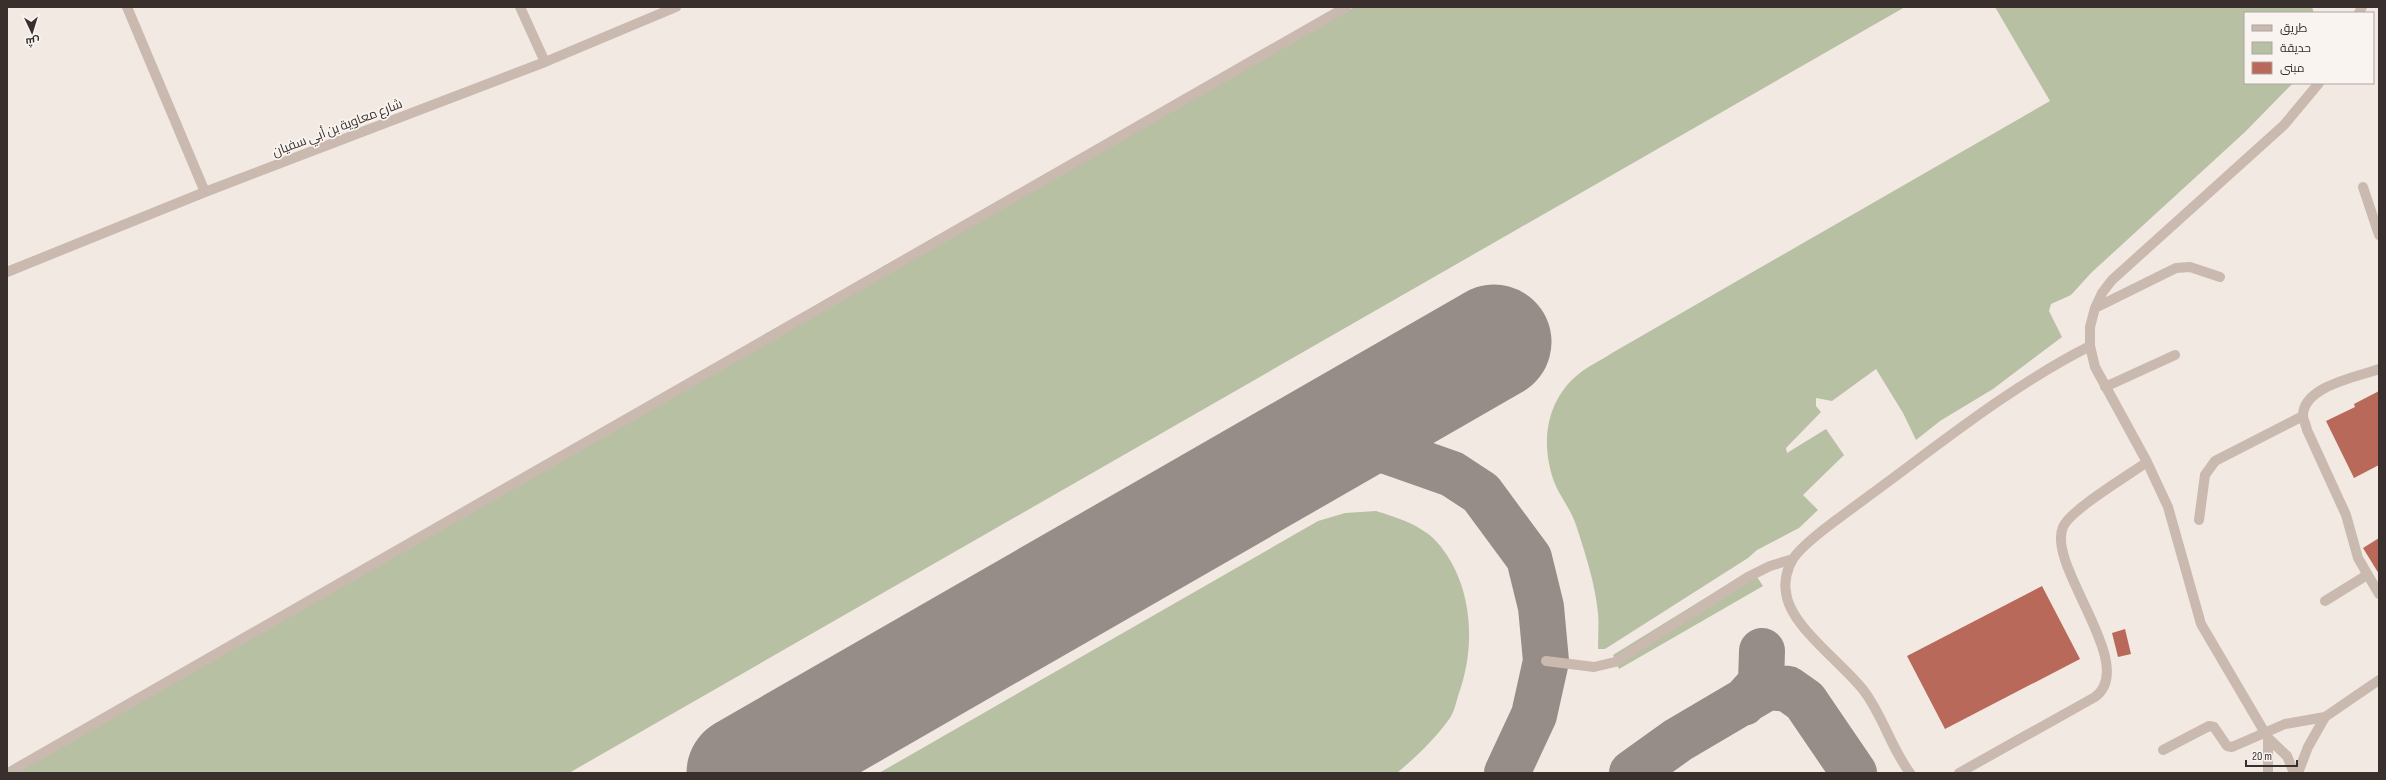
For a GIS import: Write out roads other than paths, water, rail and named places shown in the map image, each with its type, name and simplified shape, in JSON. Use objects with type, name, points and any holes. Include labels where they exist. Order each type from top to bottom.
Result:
[{"type":"street","points":[[127,7],[204,192]]},
{"type":"street","points":[[520,7],[545,62]]},
{"type":"street","name":"شارع معاوية بن أبي سفيان","points":[[7,272],[204,192],[545,62],[676,7]]},
{"type":"street","points":[[8,773],[1346,7]]},
{"type":"street","points":[[2294,773],[2287,756],[2267,735],[2200,624],[2168,507],[2147,462],[2105,387],[2096,367],[2090,346],[2090,327],[2095,308],[2102,293],[2112,280],[2284,125],[2318,84]]},
{"type":"street","points":[[2363,187],[2379,235]]},
{"type":"street","points":[[2095,308],[2176,268],[2190,267],[2220,277]]},
{"type":"street","points":[[1910,773],[1865,693],[1854,678],[1798,623],[1789,608],[1785,592],[1787,575],[1793,559],[1803,548],[1855,507],[2031,379],[2090,346]]},
{"type":"street","points":[[2105,387],[2175,355]]},
{"type":"street","points":[[2379,369],[2313,394],[2306,404],[2303,416],[2307,430],[2349,521],[2358,558],[2379,594]]},
{"type":"street","points":[[2199,520],[2205,475],[2215,461],[2303,416]]},
{"type":"street","points":[[1959,773],[2095,697],[2106,686],[2107,672],[2100,642],[2070,573],[2062,545],[2062,532],[2067,520],[2073,514],[2147,462]]},
{"type":"street","points":[[1546,660],[1594,667],[1615,662],[1748,577],[1770,566],[1793,559]]},
{"type":"street","points":[[2325,601],[2367,575]]},
{"type":"street","points":[[2163,750],[2209,726],[2214,727],[2229,747],[2267,735],[2298,720],[2324,717],[2379,680]]},
{"type":"street","points":[[2298,773],[2308,747],[2324,717]]},
{"type":"street","points":[[2267,735],[2268,773]]}]
